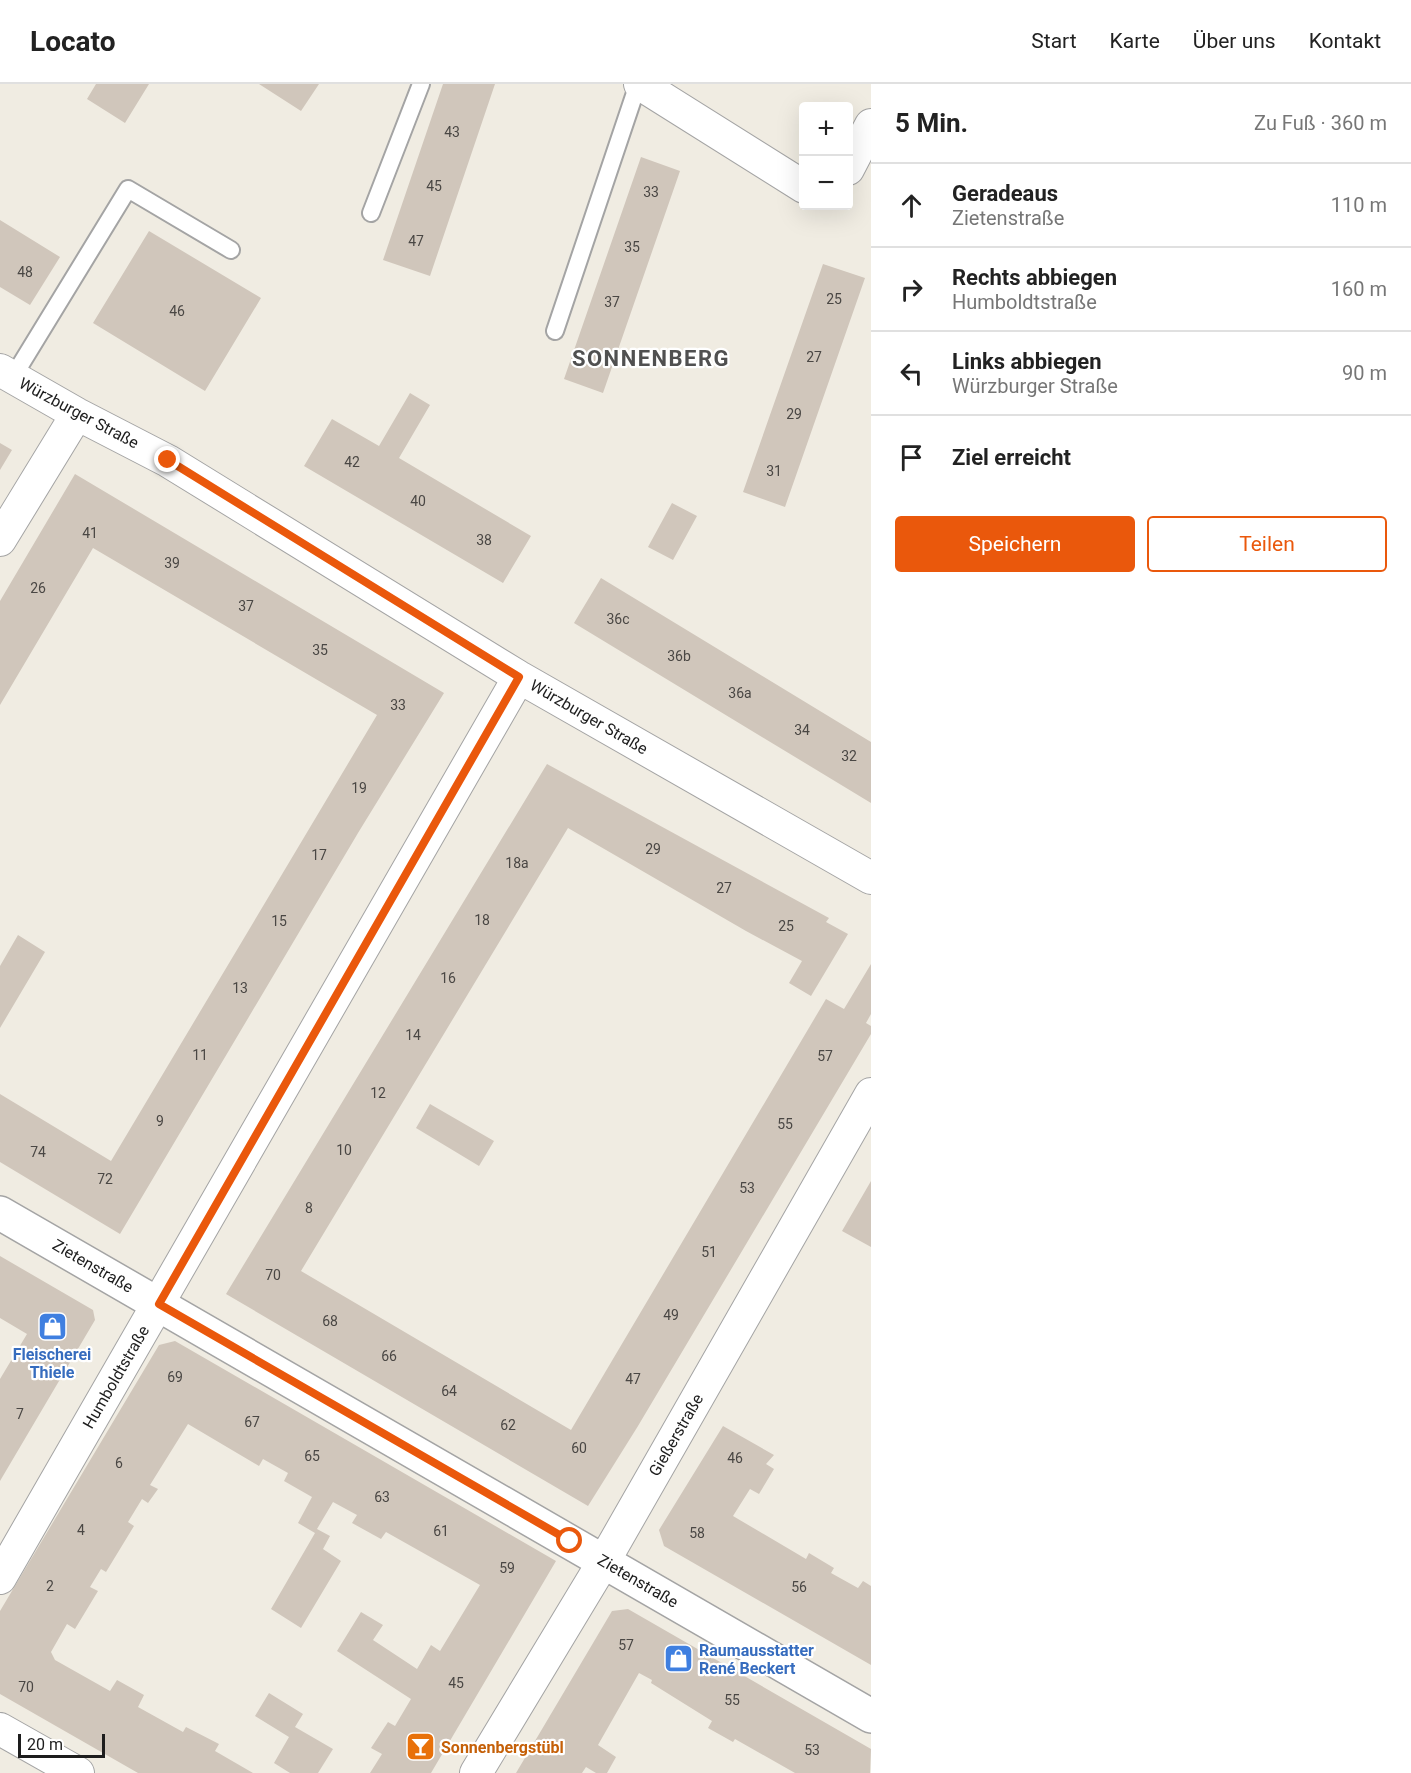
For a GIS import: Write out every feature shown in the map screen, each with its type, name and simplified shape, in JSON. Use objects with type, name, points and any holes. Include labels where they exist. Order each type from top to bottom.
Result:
[{"type":"street","points":[[639,84],[799,184]]},
{"type":"street","points":[[853,161],[871,125]]},
{"type":"street","name":"Würzburger Straße","points":[[6,373],[77,414],[168,460],[519,677],[871,878]]},
{"type":"street","points":[[0,540],[77,414]]},
{"type":"street","name":"Humboldtstraße","points":[[0,1578],[519,677]]},
{"type":"street","name":"Gießerstraße","points":[[476,1773],[604,1561],[871,1094]]},
{"type":"street","name":"Zietenstraße","points":[[0,1213],[871,1716]]},
{"type":"street","points":[[0,1729],[78,1773]]},
{"type":"lane","points":[[371,213],[421,84]]},
{"type":"lane","points":[[555,331],[639,84]]},
{"type":"lane","points":[[6,373],[128,189],[231,250]]},
{"type":"building","points":[[96,84],[149,84],[125,123],[87,99]]},
{"type":"building","points":[[259,84],[319,84],[301,111]]},
{"type":"building","points":[[443,84],[495,84],[430,276],[383,260]]},
{"type":"building","points":[[641,157],[680,171],[603,393],[564,379]]},
{"type":"building","points":[[0,220],[60,257],[30,305],[0,287]]},
{"type":"building","points":[[149,231],[261,298],[205,391],[93,323]]},
{"type":"building","points":[[823,264],[865,278],[785,507],[743,492]]},
{"type":"building","points":[[410,393],[430,405],[399,458],[531,536],[503,583],[304,466],[332,419],[379,446]]},
{"type":"building","points":[[0,443],[12,450],[0,470]]},
{"type":"building","points":[[75,474],[444,693],[358,833],[120,1234],[0,1162],[0,1094],[111,1161],[377,715],[93,548],[0,705],[0,601]]},
{"type":"building","points":[[672,503],[697,516],[673,560],[648,547]]},
{"type":"building","points":[[601,578],[871,742],[871,803],[574,623]]},
{"type":"building","points":[[547,764],[829,918],[826,922],[848,934],[811,996],[789,983],[802,961],[568,828],[301,1271],[571,1430],[826,999],[844,1009],[871,964],[871,1014],[866,1023],[871,1026],[871,1034],[588,1506],[226,1294]]},
{"type":"building","points":[[18,935],[45,952],[0,1028],[0,966]]},
{"type":"building","points":[[430,1104],[494,1141],[479,1166],[416,1128]]},
{"type":"building","points":[[871,1181],[871,1247],[842,1231]]},
{"type":"building","points":[[0,1256],[93,1310],[95,1320],[0,1481],[0,1379],[27,1334],[0,1318]]},
{"type":"building","points":[[175,1341],[556,1561],[431,1773],[370,1773],[382,1754],[371,1748],[388,1722],[395,1726],[411,1699],[337,1651],[361,1612],[383,1625],[373,1640],[417,1669],[431,1645],[440,1651],[480,1585],[386,1532],[381,1539],[352,1523],[357,1515],[333,1502],[317,1529],[330,1536],[323,1549],[341,1561],[301,1628],[271,1609],[315,1533],[298,1523],[312,1497],[284,1481],[288,1473],[263,1459],[259,1466],[188,1424],[150,1485],[158,1489],[148,1503],[142,1499],[128,1522],[134,1526],[106,1572],[101,1569],[90,1587],[98,1591],[75,1629],[67,1624],[51,1652],[55,1660],[110,1691],[117,1680],[144,1695],[138,1707],[183,1732],[186,1727],[219,1744],[215,1751],[253,1773],[138,1773],[0,1694],[0,1611],[159,1345]]},
{"type":"building","points":[[723,1426],[774,1455],[766,1464],[774,1469],[759,1494],[750,1489],[733,1516],[806,1559],[809,1553],[834,1568],[831,1573],[858,1588],[863,1581],[871,1586],[871,1665],[664,1546],[659,1530]]},
{"type":"building","points":[[628,1609],[871,1749],[870,1773],[795,1773],[735,1739],[733,1742],[708,1728],[712,1721],[639,1673],[598,1745],[616,1757],[607,1773],[596,1773],[586,1767],[582,1773],[516,1773],[612,1611]]},
{"type":"building","points":[[269,1693],[303,1714],[295,1727],[333,1749],[318,1773],[290,1773],[274,1763],[289,1737],[255,1716]]},
{"type":"place","name":"Fleischerei Thiele","points":[[52,1326]]},
{"type":"place","name":"Raumausstatter René Beckert","points":[[678,1659]]},
{"type":"place","name":"Sonnenbergstübl","points":[[420,1747]]},
{"type":"district","name":"SONNENBERG","points":[[651,358]]},
{"type":"route","points":[[168,460],[519,677],[159,1304],[570,1541]]}]
